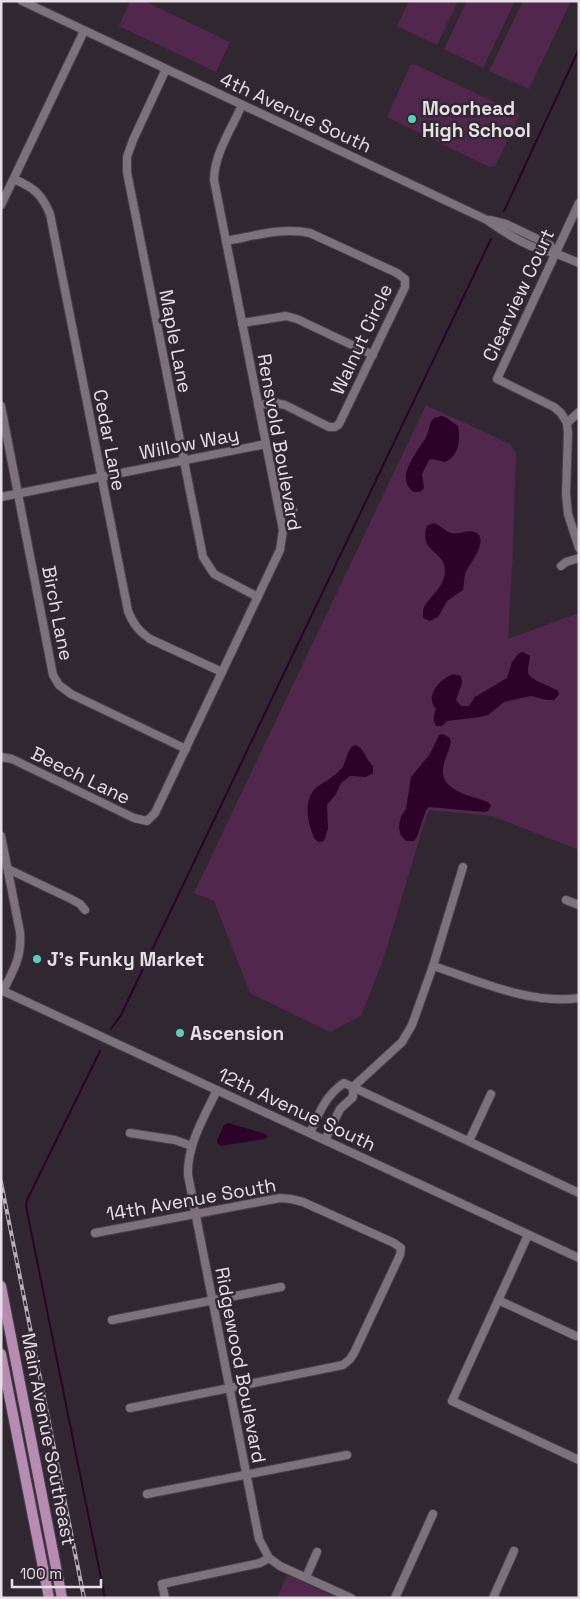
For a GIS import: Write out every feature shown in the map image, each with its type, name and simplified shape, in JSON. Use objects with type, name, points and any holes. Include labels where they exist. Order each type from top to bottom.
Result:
[{"type":"main road","name":"Main Avenue Southeast","points":[[1,1286],[4,1320],[62,1598]]},
{"type":"main road","name":"Main Avenue Southeast","points":[[1,1354],[49,1598]]},
{"type":"street","name":"4th Avenue South","points":[[22,1],[487,220],[506,224],[550,245],[555,253],[579,264]]},
{"type":"street","points":[[1,205],[84,31]]},
{"type":"street","name":"Maple Lane","points":[[166,69],[133,140],[127,157],[127,172],[183,461],[204,557],[214,574],[258,597]]},
{"type":"street","name":"Rensvold Boulevard","points":[[147,821],[155,814],[280,550],[283,530],[214,180],[214,170],[242,105]]},
{"type":"street","name":"Cedar Lane","points":[[14,179],[31,188],[44,199],[50,214],[128,612],[132,623],[150,639],[222,672]]},
{"type":"street","name":"Clearview Court","points":[[567,422],[554,407],[497,379],[579,203]]},
{"type":"street","name":"Walnut Circle","points":[[226,241],[288,230],[305,232],[397,273],[405,279],[405,287],[339,424],[335,427],[329,427],[276,403],[258,405]]},
{"type":"street","points":[[242,323],[286,316],[297,319],[372,355]]},
{"type":"street","name":"Birch Lane","points":[[1,406],[53,675],[59,685],[71,694],[186,749]]},
{"type":"street","points":[[579,412],[567,422],[566,494],[568,514],[579,548]]},
{"type":"street","name":"Willow Way","points":[[1,496],[266,444]]},
{"type":"street","points":[[280,512],[292,510]]},
{"type":"street","points":[[561,566],[566,562],[579,558]]},
{"type":"street","name":"Beech Lane","points":[[1,757],[12,759],[134,818],[147,821]]},
{"type":"street","points":[[1,836],[21,945],[19,956],[2,991]]},
{"type":"street","points":[[325,1140],[340,1109],[353,1097],[353,1087],[402,1042],[412,1025],[433,966],[463,868]]},
{"type":"street","points":[[8,869],[71,899],[80,904],[85,910]]},
{"type":"street","points":[[566,900],[579,905]]},
{"type":"street","points":[[433,966],[543,1000],[579,998]]},
{"type":"street","name":"12th Avenue South","points":[[2,991],[579,1258]]},
{"type":"street","points":[[310,1133],[325,1100],[344,1083],[579,1192]]},
{"type":"street","name":"Ridgewood Boulevard","points":[[217,1090],[192,1146],[187,1163],[188,1175],[194,1214],[260,1539],[269,1558]]},
{"type":"street","points":[[470,1142],[491,1094]]},
{"type":"street","points":[[130,1133],[175,1140],[192,1146]]},
{"type":"street","name":"14th Avenue South","points":[[95,1233],[280,1198],[303,1202],[394,1243],[401,1248],[400,1255],[350,1360],[343,1365],[333,1368],[230,1388]]},
{"type":"street","points":[[528,1235],[452,1401],[579,1460]]},
{"type":"street","points":[[112,1320],[281,1287]]},
{"type":"street","points":[[498,1300],[576,1336]]},
{"type":"street","points":[[130,1408],[230,1388]]},
{"type":"street","points":[[147,1494],[347,1455]]},
{"type":"street","points":[[395,1598],[433,1514]]},
{"type":"street","points":[[492,1598],[514,1551]]},
{"type":"street","points":[[306,1577],[318,1552]]},
{"type":"street","points":[[165,1598],[162,1584],[260,1564],[269,1558],[280,1566],[351,1598]]},
{"type":"shaded area","points":[[130,1],[144,1],[230,42],[216,72],[119,26]]},
{"type":"shaded area","points":[[409,1],[458,1],[437,45],[397,26]]},
{"type":"shaded area","points":[[467,1],[515,1],[483,68],[444,49]]},
{"type":"shaded area","points":[[523,1],[571,1],[529,89],[489,71]]},
{"type":"shaded area","points":[[414,64],[520,114],[495,166],[489,167],[387,117],[410,66]]},
{"type":"shaded area","points":[[426,405],[510,444],[516,453],[508,639],[579,613],[579,850],[492,816],[429,810],[383,960],[361,1016],[330,1032],[250,993],[214,901],[194,893]]},
{"type":"shaded area","points":[[441,416],[458,426],[458,447],[453,456],[445,462],[429,460],[422,474],[424,488],[420,492],[414,492],[408,486],[406,472],[426,437],[432,420]]},
{"type":"shaded area","points":[[434,523],[451,533],[475,532],[481,541],[477,553],[465,574],[463,590],[447,601],[438,617],[430,621],[423,618],[423,610],[442,582],[445,570],[441,559],[426,541],[427,526]]},
{"type":"shaded area","points":[[523,652],[530,656],[529,675],[558,691],[559,695],[554,700],[531,696],[504,702],[488,715],[447,721],[442,726],[436,726],[434,714],[436,709],[432,699],[435,688],[443,680],[453,674],[461,676],[462,683],[456,700],[461,706],[469,706],[475,697],[507,678],[512,662],[519,653]]},
{"type":"shaded area","points":[[443,734],[450,738],[451,742],[443,773],[449,785],[461,793],[488,802],[491,806],[488,811],[484,812],[429,807],[426,810],[417,837],[414,841],[406,841],[400,834],[399,827],[401,816],[406,809],[411,777],[430,754],[439,735]]},
{"type":"shaded area","points":[[355,745],[363,751],[373,766],[373,773],[366,777],[350,776],[341,783],[336,794],[327,805],[328,829],[324,841],[318,842],[309,823],[308,804],[310,797],[317,787],[342,768],[350,749]]},
{"type":"shaded area","points":[[228,1123],[266,1134],[268,1137],[221,1146],[217,1143],[217,1140],[224,1125]]},
{"type":"shaded area","points":[[287,1575],[337,1598],[277,1598]]},
{"type":"waterway","points":[[504,211],[579,49]]},
{"type":"waterway","points":[[111,1029],[121,1015],[491,239]]},
{"type":"waterway","points":[[100,1051],[27,1200],[26,1206],[105,1598]]},
{"type":"railway","points":[[1,1182],[84,1598]]},
{"type":"place","name":"Moorhead High School","points":[[412,119]]},
{"type":"place","name":"J's Funky Market","points":[[37,959]]},
{"type":"place","name":"Ascension","points":[[180,1033]]}]
